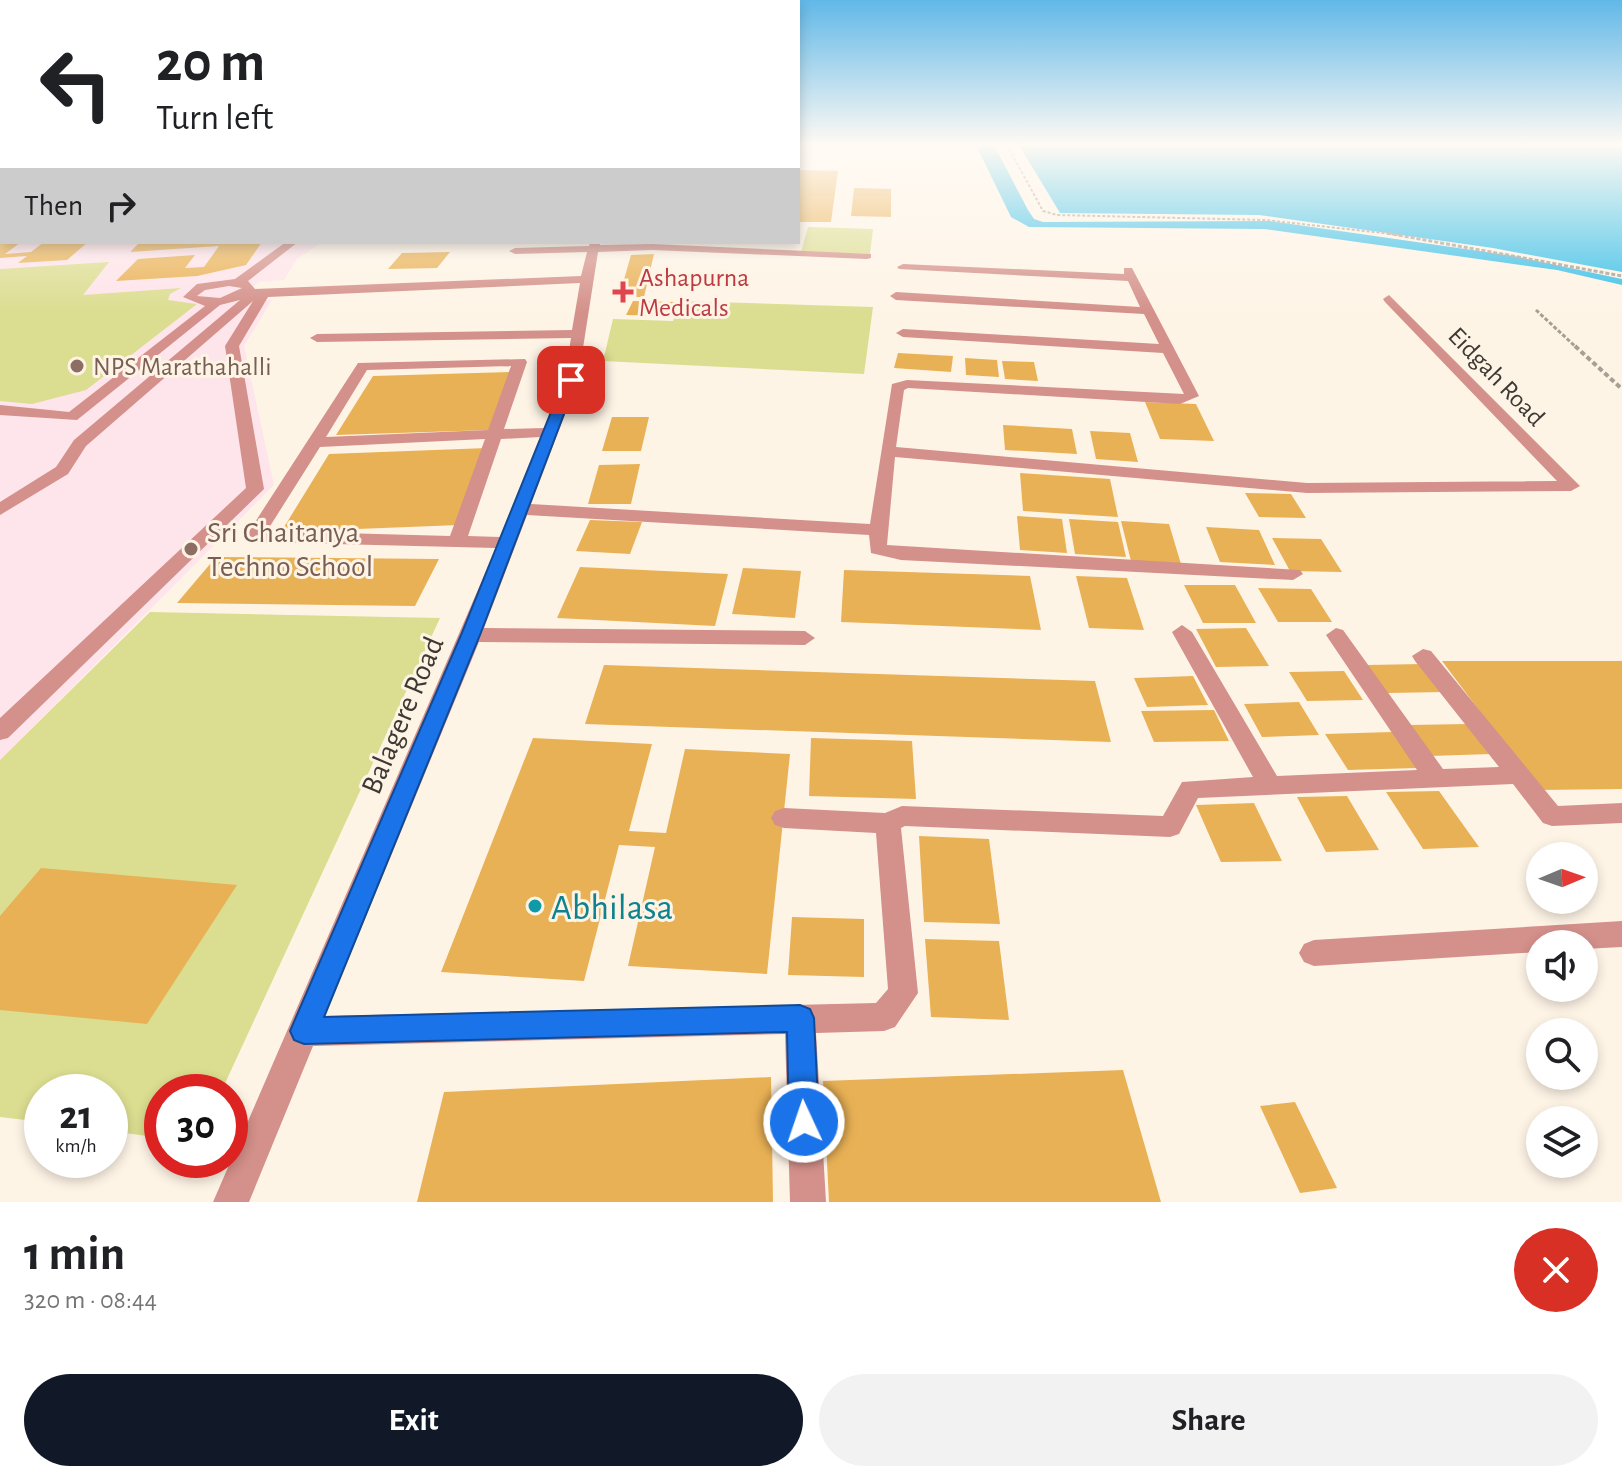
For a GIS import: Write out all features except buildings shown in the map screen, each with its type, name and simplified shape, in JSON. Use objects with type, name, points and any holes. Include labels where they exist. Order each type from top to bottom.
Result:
[{"type":"street","points":[[0,510],[62,470],[80,443],[256,291],[291,244]]},
{"type":"street","points":[[515,251],[594,245],[867,256]]},
{"type":"street","name":"Balagere Road","points":[[231,1202],[471,635],[571,380],[594,245]]},
{"type":"street","points":[[683,248],[678,261],[846,265]]},
{"type":"street","points":[[903,267],[1130,274],[1192,392],[1187,399],[933,384],[897,387],[887,451],[878,549],[893,553],[1293,574]]},
{"type":"street","points":[[256,291],[218,301],[199,302],[192,300],[190,294],[210,284],[256,291],[586,279]]},
{"type":"street","points":[[0,732],[255,489],[232,346],[256,291]]},
{"type":"street","points":[[896,296],[1150,311]]},
{"type":"street","name":"Eidgah Road","points":[[887,451],[1307,488],[1571,486],[1389,299]]},
{"type":"street","points":[[0,410],[72,417],[218,301]]},
{"type":"street","points":[[903,333],[1170,349]]},
{"type":"street","points":[[317,338],[578,334]]},
{"type":"street","points":[[457,542],[520,362],[363,366],[255,536],[457,542],[506,543]]},
{"type":"street","points":[[314,442],[550,432]]},
{"type":"street","points":[[520,509],[878,530]]},
{"type":"street","points":[[1182,632],[1269,783]]},
{"type":"street","points":[[471,635],[805,638]]},
{"type":"street","points":[[1336,635],[1435,777]]},
{"type":"street","points":[[1423,656],[1552,816],[1622,813]]},
{"type":"street","points":[[784,818],[888,823],[902,816],[1170,827],[1191,789],[1269,783],[1519,775]]},
{"type":"street","points":[[304,1031],[884,1017],[903,993],[888,823]]},
{"type":"street","points":[[1314,953],[1622,934]]},
{"type":"street","points":[[800,1018],[808,1202]]},
{"type":"path","points":[[1038,201],[1043,211],[1057,215],[1294,222],[1513,254],[1622,276]]},
{"type":"path","points":[[1536,310],[1622,389]]},
{"type":"shaded area","points":[[0,244],[319,244],[297,259],[284,280],[259,282],[235,301],[272,300],[244,346],[274,485],[0,760]]},
{"type":"green space","points":[[808,227],[873,229],[870,254],[801,252]]},
{"type":"green space","points":[[109,262],[83,295],[181,288],[170,294],[168,300],[197,304],[86,390],[32,404],[0,401],[0,269]]},
{"type":"green space","points":[[681,301],[873,307],[864,374],[603,361],[613,319],[673,321]]},
{"type":"green space","points":[[150,612],[440,618],[229,1074],[144,1074],[144,1136],[128,1133],[128,1074],[24,1074],[24,1120],[0,1117],[0,760]]},
{"type":"water","points":[[1003,201],[1023,201],[1034,219],[1043,222],[1270,221],[1514,256],[1622,279],[1622,285],[1557,270],[1264,229],[1029,227],[1011,217]]},
{"type":"water","points":[[1053,201],[1622,201],[1622,272],[1493,248],[1259,215],[1060,213]]},
{"type":"place","name":"Ashapurna Medicals","points":[[623,292]]},
{"type":"place","name":"NPS Marathahalli","points":[[77,366]]},
{"type":"place","name":"Sri Chaitanya Techno School","points":[[191,549]]},
{"type":"place","name":"Abhilasa","points":[[535,906]]},
{"type":"route","points":[[571,380],[471,635],[304,1031],[800,1018],[804,1122]]}]
